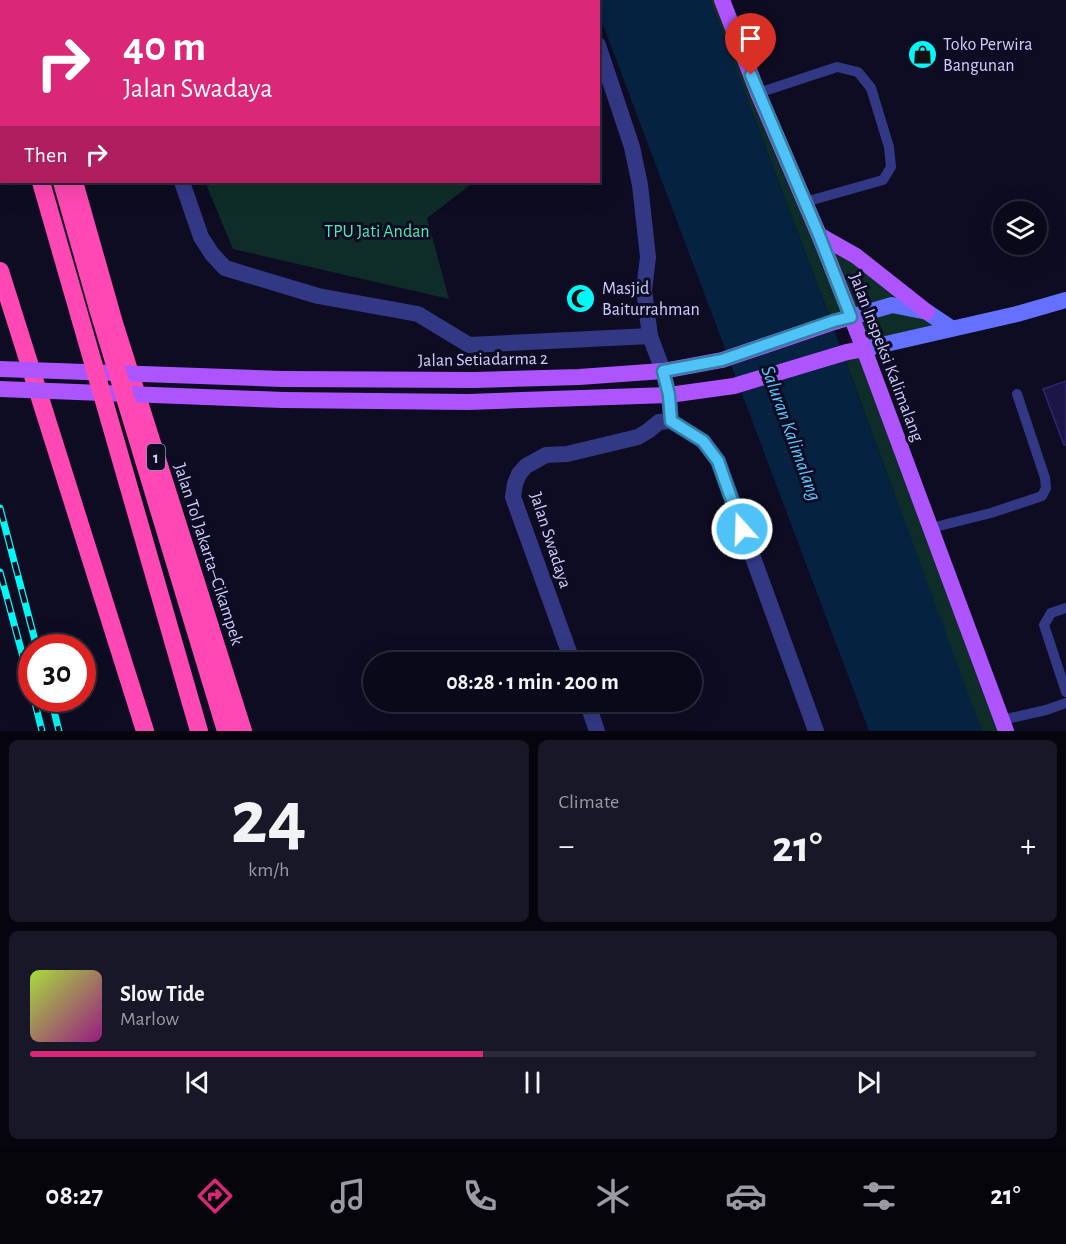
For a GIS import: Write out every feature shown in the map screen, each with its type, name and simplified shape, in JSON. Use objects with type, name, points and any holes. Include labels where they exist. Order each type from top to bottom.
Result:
[{"type":"highway","name":"1","points":[[41,183],[199,731]]},
{"type":"highway","name":"1","points":[[62,183],[225,731]]},
{"type":"highway","name":"Jalan Tol Jakarta–Cikampek","points":[[74,183],[114,323],[243,731]]},
{"type":"highway","points":[[0,271],[145,731]]},
{"type":"main road","name":"Jalan Inspeksi Kalimalang","points":[[722,0],[851,317],[856,350],[931,528],[1004,725]]},
{"type":"main road","points":[[819,235],[856,256],[927,312]]},
{"type":"main road","points":[[0,389],[283,400],[468,402],[669,395],[734,386],[856,350],[1017,314],[1066,300]]},
{"type":"main road","name":"Jalan Setiadarma 2","points":[[0,369],[283,379],[474,381],[579,377],[663,371],[722,360],[834,321],[892,305],[927,312],[951,328]]},
{"type":"street","points":[[601,63],[633,147],[640,185],[648,257],[644,290],[650,336],[669,395],[671,421],[703,441],[718,461],[816,731]]},
{"type":"street","points":[[182,183],[201,237],[225,268],[318,296],[418,314],[469,345],[650,336]]},
{"type":"street","name":"Jalan Swadaya","points":[[569,652],[513,497],[519,474],[526,466],[546,455],[567,453],[638,437],[659,422],[671,421]]},
{"type":"street","points":[[590,712],[597,731]]},
{"type":"lane","points":[[758,93],[837,67],[858,72],[871,88],[890,147],[891,167],[883,180],[805,202]]},
{"type":"lane","points":[[931,528],[991,513],[1042,496],[1046,488],[1046,478],[1017,394]]},
{"type":"lane","points":[[1066,608],[1051,613],[1044,625],[1066,692]]},
{"type":"lane","points":[[1004,725],[1066,703]]},
{"type":"green space","points":[[710,0],[722,0],[819,235],[951,328],[864,348],[1006,731],[981,731],[843,353],[863,349],[851,317],[832,323]]},
{"type":"green space","name":"TPU Jati Andan","points":[[205,183],[468,183],[469,186],[427,218],[449,299],[233,249]]},
{"type":"water","name":"Saluran Kalimalang","points":[[600,0],[710,0],[982,731],[869,731],[600,17]]},
{"type":"building","points":[[1066,381],[1066,445],[1064,445],[1043,389]]},
{"type":"railway","points":[[0,508],[33,634]]},
{"type":"railway","points":[[0,572],[18,638]]},
{"type":"railway","points":[[37,712],[42,731]]},
{"type":"railway","points":[[54,712],[59,731]]},
{"type":"place","name":"Toko Perwira Bangunan","points":[[922,54]]},
{"type":"place","name":"Masjid Baiturrahman","points":[[581,298]]},
{"type":"route","points":[[742,529],[718,461],[703,441],[671,421],[669,395],[663,371],[722,360],[851,317],[751,75]]}]
